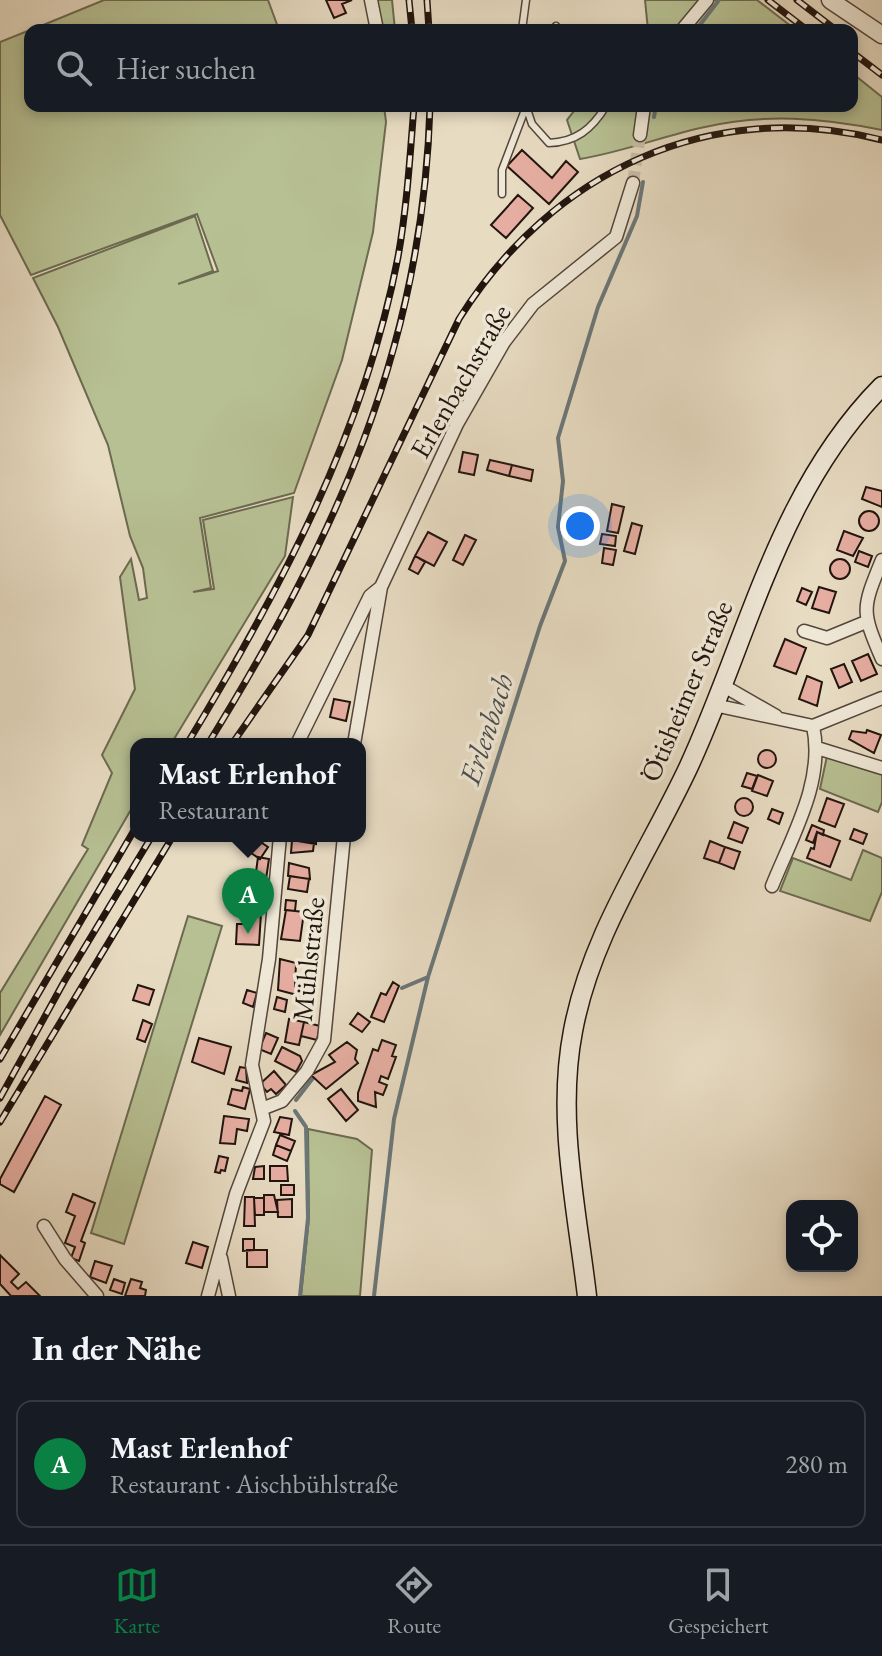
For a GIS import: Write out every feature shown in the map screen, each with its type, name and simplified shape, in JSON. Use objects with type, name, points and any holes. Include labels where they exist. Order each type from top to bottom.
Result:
[{"type":"main road","name":"Ötisheimer Straße","points":[[587,1296],[570,1167],[572,1033],[584,986],[610,915],[688,767],[773,553],[809,479],[837,438],[882,386]]},
{"type":"street","points":[[371,0],[376,24]]},
{"type":"street","points":[[685,24],[707,0]]},
{"type":"street","points":[[830,0],[882,35]]},
{"type":"street","points":[[640,135],[643,112]]},
{"type":"street","name":"Erlenbachstraße","points":[[381,587],[457,424],[504,342],[533,304],[616,237],[633,183]]},
{"type":"street","points":[[882,560],[864,608],[866,622],[882,659]]},
{"type":"street","points":[[300,738],[370,596],[381,587]]},
{"type":"street","points":[[355,738],[381,587]]},
{"type":"street","points":[[804,631],[827,638],[866,622]]},
{"type":"street","points":[[722,685],[779,717]]},
{"type":"street","points":[[714,705],[748,715],[779,717],[813,726],[882,698]]},
{"type":"street","points":[[772,886],[815,776],[817,748],[813,726]]},
{"type":"street","points":[[817,748],[882,768]]},
{"type":"street","points":[[208,1296],[236,1194],[264,1121],[264,1108],[252,1065],[269,959],[279,842]]},
{"type":"street","name":"Mühlstraße","points":[[264,1108],[282,1101],[307,1071],[324,1040],[343,842]]},
{"type":"street","points":[[44,1226],[65,1259],[97,1296]]},
{"type":"street","points":[[219,1257],[224,1258],[229,1296]]},
{"type":"lane","points":[[523,24],[526,0]]},
{"type":"lane","points":[[502,194],[502,170],[524,112]]},
{"type":"lane","points":[[528,112],[539,134],[549,143],[562,142],[590,128],[602,112]]},
{"type":"green space","points":[[104,0],[268,0],[277,24],[46,24]]},
{"type":"green space","points":[[375,0],[392,0],[394,24],[380,24]]},
{"type":"green space","points":[[645,0],[757,0],[788,24],[647,24]]},
{"type":"green space","points":[[24,32],[24,112],[385,112],[386,122],[373,232],[342,360],[294,493],[200,518],[211,588],[193,592],[214,589],[203,520],[293,497],[285,556],[175,738],[130,738],[130,811],[0,1035],[0,993],[88,849],[82,845],[112,773],[102,755],[135,689],[120,577],[131,559],[139,600],[147,598],[143,568],[130,536],[108,445],[58,327],[33,278],[195,216],[213,271],[178,284],[218,271],[197,214],[31,275],[0,215],[0,42]]},
{"type":"green space","points":[[858,78],[882,97],[882,130],[815,120],[750,120],[705,127],[580,159],[567,120],[573,112],[858,112]]},
{"type":"green space","points":[[827,756],[882,774],[882,802],[878,812],[820,789]]},
{"type":"green space","points":[[863,850],[882,858],[882,892],[870,921],[780,891],[793,858],[851,880]]},
{"type":"green space","points":[[188,916],[222,926],[124,1244],[91,1233]]},
{"type":"green space","points":[[308,1129],[357,1139],[372,1150],[360,1296],[301,1296],[309,1218]]},
{"type":"building","points":[[326,0],[352,0],[342,4],[346,13],[334,18]]},
{"type":"building","points":[[522,150],[552,178],[566,161],[578,172],[549,204],[507,166]]},
{"type":"building","points":[[518,195],[533,208],[506,238],[491,225]]},
{"type":"building","points":[[463,452],[478,455],[474,475],[459,472]]},
{"type":"building","points":[[490,460],[512,465],[509,476],[487,470]]},
{"type":"building","points":[[512,465],[533,470],[531,481],[509,476]]},
{"type":"building","points":[[866,487],[882,491],[882,507],[862,499]]},
{"type":"building","points":[[612,504],[624,507],[618,533],[607,531]]},
{"type":"building","points":[[869,511],[876,514],[879,521],[876,528],[869,531],[862,528],[859,521],[862,514]]},
{"type":"building","points":[[632,523],[642,526],[635,554],[624,551]]},
{"type":"building","points":[[844,531],[863,538],[853,556],[837,550]]},
{"type":"building","points":[[428,532],[447,542],[434,566],[415,556]]},
{"type":"building","points":[[602,534],[616,536],[615,546],[600,544]]},
{"type":"building","points":[[465,535],[476,540],[463,565],[453,560]]},
{"type":"building","points":[[604,548],[616,550],[613,565],[602,563]]},
{"type":"building","points":[[859,551],[872,556],[868,567],[855,562]]},
{"type":"building","points":[[415,556],[425,562],[418,574],[409,569]]},
{"type":"building","points":[[840,559],[847,562],[850,569],[847,576],[840,579],[833,576],[830,569],[833,562]]},
{"type":"building","points":[[819,587],[836,592],[829,613],[812,608]]},
{"type":"building","points":[[802,588],[812,592],[806,605],[797,601]]},
{"type":"building","points":[[785,639],[806,648],[796,674],[774,666]]},
{"type":"building","points":[[868,654],[877,674],[861,681],[852,661]]},
{"type":"building","points":[[844,664],[852,682],[839,688],[831,669]]},
{"type":"building","points":[[807,676],[822,682],[817,706],[799,699]]},
{"type":"building","points":[[334,699],[350,702],[346,721],[330,717]]},
{"type":"building","points":[[867,730],[881,735],[874,753],[849,739],[852,731],[866,733]]},
{"type":"building","points":[[763,750],[771,750],[776,759],[774,766],[763,768],[758,763],[758,755]]},
{"type":"building","points":[[747,773],[757,776],[752,789],[742,786]]},
{"type":"building","points":[[758,775],[773,781],[767,796],[752,791]]},
{"type":"building","points":[[744,798],[753,807],[744,816],[735,807]]},
{"type":"building","points":[[827,798],[844,804],[835,827],[819,821]]},
{"type":"building","points":[[772,809],[783,813],[779,824],[768,819]]},
{"type":"building","points":[[734,822],[748,828],[742,843],[728,838]]},
{"type":"building","points":[[812,825],[824,830],[823,835],[817,832],[813,843],[806,840]]},
{"type":"building","points":[[854,829],[867,834],[863,844],[850,839]]},
{"type":"building","points":[[817,832],[840,841],[830,867],[807,858],[811,848],[814,849]]},
{"type":"building","points":[[710,841],[725,847],[719,863],[704,858]]},
{"type":"building","points":[[241,842],[254,842],[248,851],[239,845]]},
{"type":"building","points":[[254,842],[268,847],[260,859],[248,851]]},
{"type":"building","points":[[292,842],[314,843],[313,851],[291,853]]},
{"type":"building","points":[[725,847],[740,852],[734,869],[719,863]]},
{"type":"building","points":[[258,857],[269,859],[266,879],[256,872]]},
{"type":"building","points":[[289,863],[309,868],[310,879],[288,876]]},
{"type":"building","points":[[290,876],[309,879],[307,892],[288,889]]},
{"type":"building","points":[[286,900],[296,901],[295,911],[285,910]]},
{"type":"building","points":[[286,910],[304,912],[300,941],[281,939]]},
{"type":"building","points":[[244,912],[261,913],[259,945],[236,944],[237,924],[244,924]]},
{"type":"building","points":[[280,959],[296,963],[295,986],[304,990],[301,996],[278,990]]},
{"type":"building","points":[[393,982],[399,986],[384,1022],[371,1017],[381,993],[386,995]]},
{"type":"building","points":[[138,985],[154,990],[149,1005],[133,1000]]},
{"type":"building","points":[[247,990],[257,993],[253,1007],[243,1003]]},
{"type":"building","points":[[277,997],[287,1000],[285,1012],[274,1009]]},
{"type":"building","points":[[358,1013],[370,1022],[362,1032],[350,1024]]},
{"type":"building","points":[[289,1019],[304,1022],[299,1045],[285,1042]]},
{"type":"building","points":[[143,1020],[152,1024],[145,1042],[137,1039]]},
{"type":"building","points":[[304,1022],[320,1026],[317,1040],[301,1036]]},
{"type":"building","points":[[266,1033],[278,1038],[271,1054],[259,1049]]},
{"type":"building","points":[[199,1038],[231,1047],[224,1074],[192,1062]]},
{"type":"building","points":[[382,1040],[396,1045],[392,1056],[396,1057],[388,1079],[381,1076],[379,1082],[387,1085],[383,1095],[375,1092],[376,1107],[358,1101],[358,1093],[373,1049],[378,1051]]},
{"type":"building","points":[[347,1042],[357,1050],[355,1059],[358,1063],[326,1089],[311,1075],[335,1062],[329,1055]]},
{"type":"building","points":[[282,1047],[300,1056],[302,1061],[296,1072],[275,1061]]},
{"type":"building","points":[[240,1067],[246,1068],[247,1083],[236,1080]]},
{"type":"building","points":[[274,1071],[286,1085],[276,1094],[271,1089],[267,1092],[260,1084]]},
{"type":"building","points":[[243,1087],[250,1089],[245,1109],[228,1104],[232,1089],[242,1091]]},
{"type":"building","points":[[341,1089],[358,1110],[346,1121],[328,1099]]},
{"type":"building","points":[[45,1096],[61,1105],[14,1192],[0,1184],[0,1179]]},
{"type":"building","points":[[224,1116],[249,1119],[247,1131],[237,1129],[235,1144],[220,1143]]},
{"type":"building","points":[[280,1117],[292,1119],[289,1135],[274,1132]]},
{"type":"building","points":[[280,1135],[295,1141],[291,1151],[276,1145]]},
{"type":"building","points":[[276,1145],[291,1151],[287,1161],[273,1155]]},
{"type":"building","points":[[219,1156],[228,1158],[225,1171],[221,1170],[220,1173],[215,1172]]},
{"type":"building","points":[[264,1166],[264,1179],[253,1179],[255,1167]]},
{"type":"building","points":[[270,1166],[287,1166],[288,1181],[270,1181]]},
{"type":"building","points":[[281,1185],[294,1185],[294,1195],[281,1195]]},
{"type":"building","points":[[73,1194],[95,1203],[81,1241],[85,1243],[79,1261],[71,1258],[75,1247],[65,1243],[75,1216],[66,1212]]},
{"type":"building","points":[[264,1195],[274,1195],[278,1212],[264,1212]]},
{"type":"building","points":[[245,1197],[254,1197],[255,1226],[244,1226]]},
{"type":"building","points":[[254,1198],[264,1198],[264,1215],[255,1215]]},
{"type":"building","points":[[292,1199],[292,1217],[278,1217],[277,1200]]},
{"type":"building","points":[[243,1239],[254,1239],[254,1250],[243,1251]]},
{"type":"building","points":[[193,1242],[208,1247],[202,1268],[186,1263]]},
{"type":"building","points":[[247,1250],[267,1250],[267,1267],[247,1267]]},
{"type":"building","points":[[0,1255],[19,1274],[11,1282],[18,1289],[26,1282],[40,1296],[11,1296],[0,1284]]},
{"type":"building","points":[[95,1261],[112,1266],[106,1283],[90,1277]]},
{"type":"building","points":[[114,1279],[125,1283],[122,1294],[110,1290]]},
{"type":"building","points":[[131,1279],[142,1282],[140,1288],[146,1290],[145,1296],[125,1296]]},
{"type":"waterway","name":"Erlenbach","points":[[701,24],[719,0]]},
{"type":"waterway","name":"Erlenbach","points":[[654,117],[655,112]]},
{"type":"waterway","name":"Erlenbach","points":[[374,1296],[394,1119],[428,977],[540,626],[565,561],[558,527],[563,481],[558,438],[598,307],[637,216],[643,182]]},
{"type":"waterway","points":[[402,988],[428,977]]},
{"type":"waterway","points":[[296,1100],[313,1078]]},
{"type":"waterway","points":[[295,1111],[306,1127],[308,1218],[300,1296]]},
{"type":"tunnel","points":[[633,183],[640,135]]},
{"type":"railway","points":[[409,0],[411,24]]},
{"type":"railway","points":[[427,0],[429,24]]},
{"type":"railway","points":[[768,0],[799,24]]},
{"type":"railway","points":[[797,0],[828,24]]},
{"type":"railway","points":[[858,57],[882,75]]},
{"type":"railway","points":[[191,738],[285,570],[341,449],[364,386],[398,257],[413,112]]},
{"type":"railway","points":[[212,738],[295,592],[332,517],[364,440],[390,361],[410,280],[424,195],[430,112]]},
{"type":"railway","points":[[236,738],[308,635],[459,319],[497,267],[540,223],[588,186],[641,158],[697,139],[756,129],[818,129],[882,140]]},
{"type":"railway","points":[[0,1059],[130,837]]},
{"type":"railway","points":[[0,1098],[65,980],[148,842]]},
{"type":"railway","points":[[0,1122],[169,842]]},
{"type":"place","name":"Mast Erlenhof","points":[[248,934]]}]
